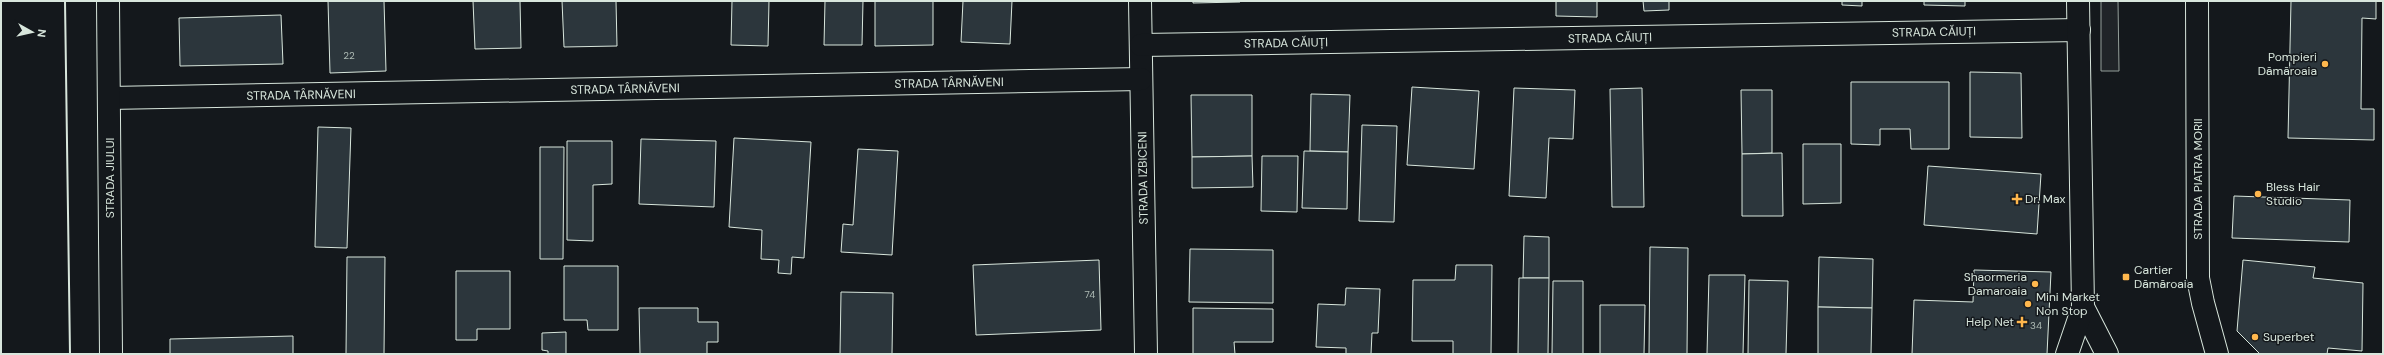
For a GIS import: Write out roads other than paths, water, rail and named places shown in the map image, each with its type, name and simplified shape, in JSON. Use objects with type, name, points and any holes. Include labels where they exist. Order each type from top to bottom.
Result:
[{"type":"street","name":"STRADA JIULUI","points":[[108,1],[111,354]]},
{"type":"street","name":"STRADA IZBICENI","points":[[1140,1],[1146,354]]},
{"type":"street","points":[[2067,354],[2083,307],[2078,1]]},
{"type":"street","name":"STRADA PIATRA MORII","points":[[2197,1],[2198,278],[2203,303],[2218,354]]},
{"type":"street","name":"STRADA CĂIUȚI","points":[[1141,45],[2079,30]]},
{"type":"street","name":"STRADA TÂRNĂVENI","points":[[109,98],[1141,79]]},
{"type":"street","points":[[2083,307],[2107,354]]},
{"type":"place","name":"Pompieri Dămăroaia","points":[[2325,64]]},
{"type":"place","name":"Bless Hair Studio","points":[[2258,194]]},
{"type":"place","name":"Dr. Max","points":[[2017,199]]},
{"type":"place","name":"Cartier Dămăroaia","points":[[2126,277]]},
{"type":"place","name":"Shaormeria Damaroaia","points":[[2035,284]]},
{"type":"place","name":"Mini Market Non Stop","points":[[2028,304]]},
{"type":"place","name":"Help Net","points":[[2022,322]]},
{"type":"place","name":"Superbet","points":[[2255,337]]}]
